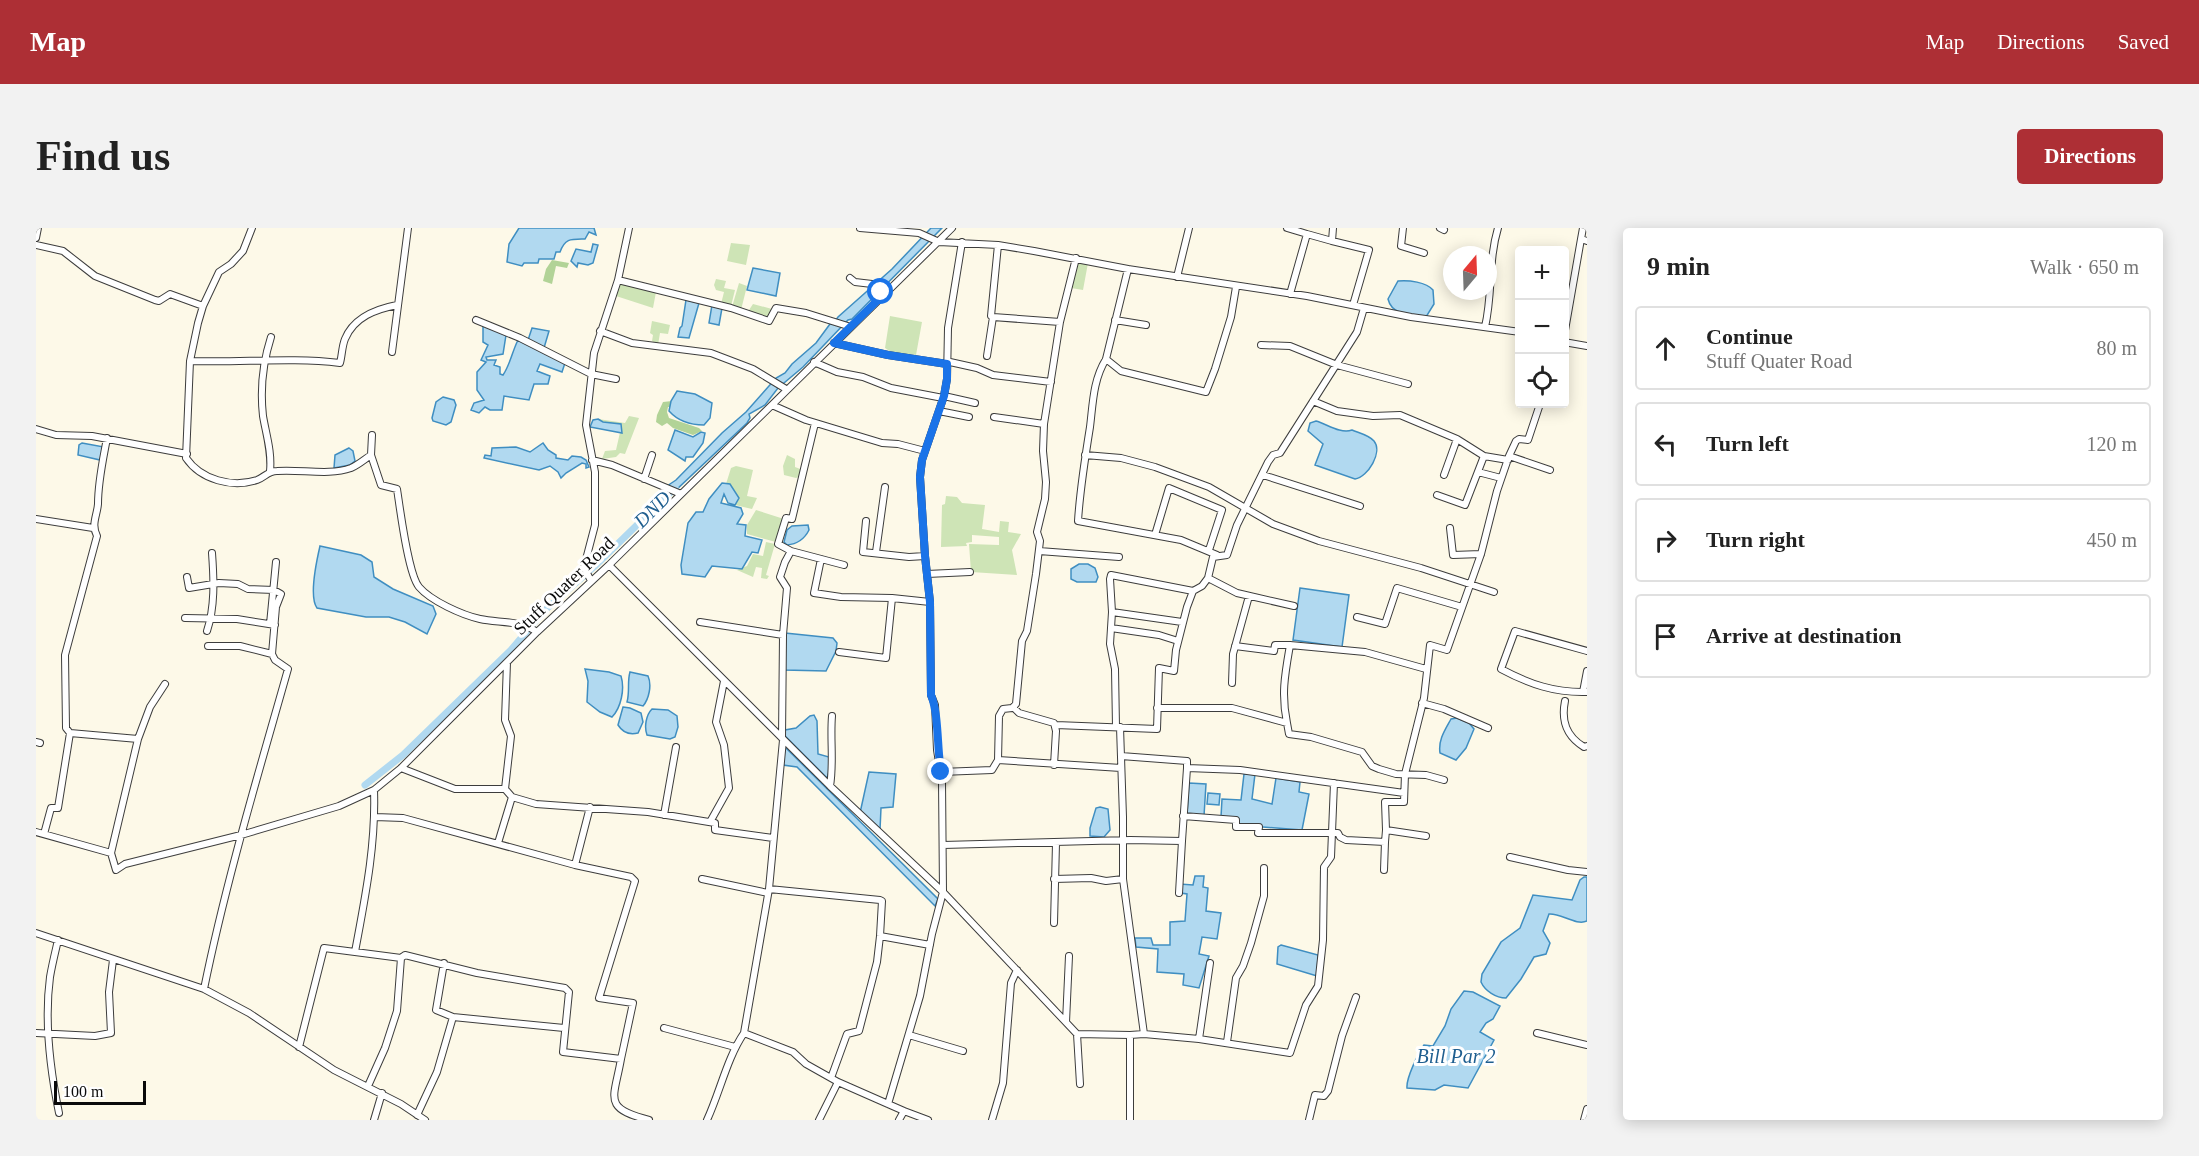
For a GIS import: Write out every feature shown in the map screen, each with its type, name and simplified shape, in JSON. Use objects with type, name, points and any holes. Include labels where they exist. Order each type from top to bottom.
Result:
[{"type":"street","points":[[36,238],[39,228]]},
{"type":"street","points":[[252,228],[243,251],[231,264],[219,272],[203,306],[190,361],[186,458],[190,464],[213,479],[240,483],[255,480],[270,471],[351,468],[371,455]]},
{"type":"street","points":[[392,352],[408,228]]},
{"type":"street","points":[[590,579],[585,569],[595,525],[595,472],[585,425],[594,353],[618,280],[628,228]]},
{"type":"street","points":[[860,228],[921,234],[939,242],[998,245],[1128,269],[1290,294],[1411,317],[1515,331]]},
{"type":"street","points":[[921,234],[927,228]]},
{"type":"street","name":"Stuff Quater Road","points":[[111,853],[116,870],[125,864],[241,836],[339,806],[374,790],[401,768],[507,663],[532,628],[609,565],[678,493],[772,405],[784,387],[814,362],[834,343],[848,325],[952,228]]},
{"type":"street","points":[[1177,277],[1189,228]]},
{"type":"street","points":[[1287,228],[1369,250],[1353,305]]},
{"type":"street","points":[[1332,241],[1333,228]]},
{"type":"street","points":[[1404,228],[1401,246],[1424,253]]},
{"type":"street","points":[[1485,327],[1491,288],[1491,257],[1497,228]]},
{"type":"street","points":[[1569,312],[1584,240],[1583,228]]},
{"type":"street","points":[[1290,294],[1307,234]]},
{"type":"street","points":[[888,1104],[921,996],[943,892],[941,772],[937,743],[936,705],[931,695],[930,602],[920,477],[925,451],[944,397],[947,379],[948,328],[962,242]]},
{"type":"street","points":[[987,356],[993,317],[991,316],[998,245]]},
{"type":"street","points":[[36,246],[63,251],[95,276],[155,300],[159,301],[170,294],[203,306]]},
{"type":"street","points":[[1014,708],[1017,704],[1022,641],[1027,632],[1039,551],[1040,542],[1037,532],[1045,499],[1044,424],[1060,322],[1076,258]]},
{"type":"street","points":[[1128,269],[1106,359],[1098,372],[1085,455],[1078,521],[1181,540],[1217,555],[1227,555],[1244,509],[1271,457],[1280,453],[1288,444],[1357,332],[1364,308]]},
{"type":"street","points":[[850,278],[855,282],[873,285],[883,293]]},
{"type":"street","points":[[618,280],[731,308],[769,321],[776,308],[848,325]]},
{"type":"street","points":[[1106,359],[1121,371],[1206,392],[1231,317],[1236,286]]},
{"type":"street","points":[[190,361],[301,359],[340,363],[346,339],[353,328],[374,310],[397,305]]},
{"type":"street","points":[[993,317],[1060,322]]},
{"type":"street","points":[[476,320],[520,338],[591,374],[616,379]]},
{"type":"street","points":[[1115,320],[1146,325]]},
{"type":"street","points":[[600,331],[632,344],[711,353],[752,369],[784,387]]},
{"type":"street","points":[[270,471],[270,454],[263,413],[265,360],[271,337]]},
{"type":"street","points":[[834,343],[879,354],[947,364],[950,362],[977,368],[993,375],[1051,382]]},
{"type":"street","points":[[1569,343],[1587,345]]},
{"type":"street","points":[[1261,345],[1290,346],[1337,364],[1408,384]]},
{"type":"street","points":[[814,362],[837,372],[863,377],[891,388],[975,403]]},
{"type":"street","points":[[1314,401],[1337,411],[1373,416],[1400,416],[1457,439],[1484,456],[1508,458],[1550,470]]},
{"type":"street","points":[[772,405],[815,423],[882,443],[898,444],[925,451]]},
{"type":"street","points":[[1384,870],[1386,802],[1404,802],[1405,774],[1422,703],[1430,645],[1447,650],[1471,585],[1508,458],[1516,441],[1528,440],[1539,408]]},
{"type":"street","points":[[939,411],[969,417]]},
{"type":"street","points":[[994,417],[1044,424]]},
{"type":"street","points":[[815,423],[792,519],[786,518],[778,544],[791,551],[844,565]]},
{"type":"street","points":[[36,429],[56,435],[83,434],[187,454]]},
{"type":"street","points":[[372,435],[371,455],[381,485],[397,489],[405,539],[419,588],[431,597],[468,615],[532,628]]},
{"type":"street","points":[[106,438],[99,476],[98,504],[93,528],[96,536],[91,564],[80,591],[65,655],[66,728],[70,733],[138,739]]},
{"type":"street","points":[[1444,475],[1457,439]]},
{"type":"street","points":[[644,479],[652,455]]},
{"type":"street","points":[[1085,455],[1121,458],[1155,466],[1209,488],[1273,524],[1494,592]]},
{"type":"street","points":[[1437,495],[1465,505],[1484,456]]},
{"type":"street","points":[[592,460],[612,465],[678,493]]},
{"type":"street","points":[[1478,472],[1501,478]]},
{"type":"street","points":[[1263,476],[1360,506]]},
{"type":"street","points":[[876,552],[885,487]]},
{"type":"street","points":[[1155,535],[1169,488],[1222,510]]},
{"type":"street","points":[[1209,550],[1227,498]]},
{"type":"street","points":[[36,519],[93,528]]},
{"type":"street","points":[[866,521],[862,550],[909,557],[925,556]]},
{"type":"street","points":[[1450,528],[1452,555],[1480,554]]},
{"type":"street","points":[[707,1120],[735,1047],[744,1034],[768,891],[782,739],[784,604],[787,588],[780,577],[781,570],[791,551]]},
{"type":"street","points":[[1039,551],[1119,557]]},
{"type":"street","points":[[207,631],[212,618],[214,587],[212,553]]},
{"type":"street","points":[[1144,1034],[1123,879],[1121,756],[1115,669],[1110,644],[1112,612],[1110,579],[1111,574],[1193,591],[1202,586],[1208,578],[1213,557],[1217,555]]},
{"type":"street","points":[[821,559],[814,593],[930,602]]},
{"type":"street","points":[[274,590],[276,562]]},
{"type":"street","points":[[609,565],[830,786],[943,892],[1077,1034],[1080,1084]]},
{"type":"street","points":[[927,574],[970,572]]},
{"type":"street","points":[[187,577],[189,588],[228,583],[238,584],[248,589],[274,590],[281,594],[272,625],[272,654],[275,660],[288,669],[216,929],[204,989]]},
{"type":"street","points":[[1208,578],[1230,590],[1248,596],[1294,606]]},
{"type":"street","points":[[1357,617],[1385,624],[1397,588],[1462,607]]},
{"type":"street","points":[[1014,708],[1019,713],[1051,721],[1056,725],[1157,729],[1159,668],[1174,671],[1182,622],[1193,591]]},
{"type":"street","points":[[1232,683],[1235,646],[1248,596]]},
{"type":"street","points":[[839,652],[886,658],[892,598]]},
{"type":"street","points":[[1112,612],[1182,622]]},
{"type":"street","points":[[185,618],[254,620],[272,625]]},
{"type":"street","points":[[700,622],[783,635]]},
{"type":"street","points":[[1111,628],[1159,635],[1178,641]]},
{"type":"street","points":[[1587,651],[1515,631],[1501,669],[1525,682],[1550,689],[1585,692],[1587,671]]},
{"type":"street","points":[[1235,646],[1274,651],[1275,645],[1358,651],[1426,669]]},
{"type":"street","points":[[1290,645],[1283,688],[1283,704],[1289,734],[1311,737],[1362,752],[1372,766],[1396,774],[1426,775],[1444,780]]},
{"type":"street","points":[[208,646],[240,646],[272,654]]},
{"type":"street","points":[[507,663],[505,720],[512,736],[505,789],[512,797],[536,804],[590,807],[710,822],[715,823],[715,830],[774,838]]},
{"type":"street","points":[[710,822],[729,788],[724,745],[716,722],[724,681]]},
{"type":"street","points":[[36,832],[111,853],[138,739],[150,707],[165,684]]},
{"type":"street","points":[[1565,701],[1562,715],[1567,732],[1573,740],[1584,747],[1587,746]]},
{"type":"street","points":[[1422,703],[1488,729]]},
{"type":"street","points":[[941,772],[992,770],[998,760],[999,716],[1003,709],[1014,708]]},
{"type":"street","points":[[1157,708],[1232,708],[1287,723]]},
{"type":"street","points":[[830,786],[832,716]]},
{"type":"street","points":[[1054,765],[1056,725]]},
{"type":"street","points":[[44,834],[51,807],[58,808],[70,733]]},
{"type":"street","points":[[664,815],[676,747]]},
{"type":"street","points":[[1121,756],[1187,761],[1179,893]]},
{"type":"street","points":[[998,760],[1121,768]]},
{"type":"street","points":[[401,768],[455,789],[505,789]]},
{"type":"street","points":[[1187,768],[1240,770],[1404,793]]},
{"type":"street","points":[[1077,1034],[1144,1034],[1227,1042],[1290,1053],[1306,1005],[1318,986],[1323,940],[1324,867],[1331,856],[1334,783]]},
{"type":"street","points":[[355,952],[368,882],[375,817],[374,790]]},
{"type":"street","points":[[498,843],[512,797]]},
{"type":"street","points":[[575,864],[590,807]]},
{"type":"street","points":[[1183,816],[1236,820],[1236,826],[1259,827],[1258,833],[1338,833],[1346,840],[1385,842]]},
{"type":"street","points":[[375,817],[403,818],[624,875],[635,881],[600,998],[633,1003],[614,1101],[617,1107],[633,1118],[649,1120]]},
{"type":"street","points":[[1386,830],[1426,836]]},
{"type":"street","points":[[944,845],[1182,841]]},
{"type":"street","points":[[1054,923],[1056,843]]},
{"type":"street","points":[[1510,857],[1587,872]]},
{"type":"street","points":[[1227,1042],[1236,978],[1251,943],[1264,896],[1264,868]]},
{"type":"street","points":[[1054,879],[1091,878],[1098,881],[1123,879]]},
{"type":"street","points":[[702,879],[768,891],[880,900],[877,962],[859,1031],[847,1034],[831,1078]]},
{"type":"street","points":[[36,933],[204,989],[249,1013],[334,1070],[368,1086],[425,1120]]},
{"type":"street","points":[[880,936],[930,945]]},
{"type":"street","points":[[58,940],[50,978],[48,1033],[51,1073],[59,1113]]},
{"type":"street","points":[[299,1047],[324,948],[401,958],[405,955],[477,973],[565,988],[569,992],[562,1050],[564,1053],[621,1059]]},
{"type":"street","points":[[1066,1022],[1069,956]]},
{"type":"street","points":[[368,1086],[385,1048],[397,1011],[401,958]]},
{"type":"street","points":[[36,1033],[96,1036],[111,1033],[109,992],[113,960]]},
{"type":"street","points":[[444,963],[436,1010],[453,1017],[564,1028]]},
{"type":"street","points":[[1199,1039],[1210,963]]},
{"type":"street","points":[[992,1120],[1003,1083],[1011,983],[1017,970]]},
{"type":"street","points":[[1310,1120],[1315,1095],[1324,1096],[1328,1091],[1341,1036],[1356,997]]},
{"type":"street","points":[[417,1115],[437,1072],[453,1017]]},
{"type":"street","points":[[664,1028],[735,1047]]},
{"type":"street","points":[[1537,1033],[1587,1045]]},
{"type":"street","points":[[744,1034],[793,1052],[806,1064],[838,1082],[928,1120]]},
{"type":"street","points":[[909,1035],[963,1051]]},
{"type":"street","points":[[1130,1035],[1130,1120]]},
{"type":"street","points":[[819,1120],[838,1082]]},
{"type":"street","points":[[375,1120],[382,1094]]},
{"type":"street","points":[[1584,1120],[1587,1109]]},
{"type":"street","points":[[899,1120],[904,1111]]},
{"type":"green space","points":[[731,243],[750,245],[746,265],[727,261]]},
{"type":"green space","points":[[552,260],[569,263],[567,268],[556,266],[552,284],[543,281],[546,269]]},
{"type":"green space","points":[[1076,262],[1088,263],[1083,290],[1071,288]]},
{"type":"green space","points":[[716,279],[726,281],[724,288],[735,290],[731,306],[721,304],[724,292],[716,290],[714,285]]},
{"type":"green space","points":[[620,282],[656,292],[653,308],[616,296]]},
{"type":"green space","points":[[739,283],[747,286],[741,310],[732,307]]},
{"type":"green space","points":[[753,304],[772,309],[770,316],[766,318],[747,313]]},
{"type":"green space","points":[[890,316],[922,322],[916,355],[897,356],[897,352],[891,352],[885,348]]},
{"type":"green space","points":[[652,321],[670,325],[668,334],[660,333],[658,345],[652,341],[653,335],[650,333]]},
{"type":"green space","points":[[672,401],[667,412],[669,418],[702,431],[693,435],[673,428],[667,423],[662,426],[656,422],[663,402]]},
{"type":"green space","points":[[629,416],[639,418],[625,454],[620,453],[616,457],[602,459],[605,451],[616,450],[621,424],[603,422],[598,419],[625,423]]},
{"type":"green space","points":[[787,455],[795,459],[795,467],[803,470],[799,477],[784,475],[783,466]]},
{"type":"green space","points":[[736,466],[753,470],[747,496],[757,498],[752,509],[735,505],[739,498],[730,484],[726,484],[731,468]]},
{"type":"green space","points":[[946,496],[957,497],[962,503],[985,505],[982,529],[999,532],[1000,521],[1009,522],[1008,532],[1021,534],[1012,550],[1017,575],[971,572],[969,544],[999,545],[999,537],[972,535],[972,542],[966,543],[967,546],[941,547],[942,505],[945,504]]},
{"type":"green space","points":[[756,510],[784,519],[776,542],[747,534],[747,525]]},
{"type":"green space","points":[[766,542],[775,544],[766,575],[769,576],[767,579],[761,578],[762,568],[756,567],[753,577],[737,570],[747,566],[753,554],[763,556]]},
{"type":"water","points":[[519,228],[594,228],[596,235],[589,232],[585,239],[572,239],[566,242],[560,252],[556,252],[554,259],[539,259],[538,263],[524,263],[522,266],[507,262],[509,244]]},
{"type":"water","points":[[931,228],[942,228],[803,367],[778,388],[765,405],[749,414],[750,418],[747,423],[676,490],[667,486],[746,412],[776,378],[785,373],[816,343],[830,324],[834,323],[892,269]]},
{"type":"water","points":[[593,244],[598,245],[593,263],[588,265],[578,263],[577,267],[571,261],[576,249],[591,252]]},
{"type":"water","points":[[753,268],[780,273],[776,296],[747,290]]},
{"type":"water","points":[[1398,281],[1417,282],[1433,290],[1434,304],[1426,317],[1403,314],[1390,305],[1388,299]]},
{"type":"water","points":[[686,300],[699,303],[689,338],[678,337]]},
{"type":"water","points":[[712,305],[722,308],[719,325],[709,323]]},
{"type":"water","points":[[483,324],[506,335],[503,354],[486,357],[487,360],[496,360],[494,365],[500,367],[500,374],[503,375],[518,340],[565,363],[562,372],[540,364],[537,371],[550,376],[548,384],[534,384],[529,400],[504,396],[502,410],[490,410],[485,407],[479,413],[471,410],[474,403],[484,400],[477,390],[477,372],[486,362],[481,360],[488,345],[483,342]]},
{"type":"water","points":[[532,328],[549,331],[544,348],[528,340]]},
{"type":"water","points":[[677,391],[695,394],[712,403],[710,418],[704,425],[685,422],[669,411],[671,401]]},
{"type":"water","points":[[443,397],[454,400],[456,405],[451,422],[446,425],[433,421],[432,418],[436,402]]},
{"type":"water","points":[[598,419],[603,422],[621,424],[622,433],[590,427],[593,420]]},
{"type":"water","points":[[1316,421],[1338,430],[1352,430],[1374,441],[1377,451],[1373,463],[1365,474],[1355,479],[1315,465],[1323,444],[1308,431],[1310,423]]},
{"type":"water","points":[[675,430],[693,437],[701,432],[705,433],[703,443],[693,457],[686,457],[685,461],[668,450]]},
{"type":"water","points":[[82,443],[104,447],[100,460],[78,455],[79,445]]},
{"type":"water","points":[[543,443],[556,455],[556,458],[568,460],[572,456],[581,457],[586,460],[589,467],[586,468],[586,464],[582,463],[561,478],[558,472],[550,466],[539,470],[484,458],[485,455],[491,456],[492,448],[516,447],[530,452]]},
{"type":"water","points":[[349,448],[353,451],[355,461],[350,465],[334,468],[335,455]]},
{"type":"water","points":[[722,483],[730,484],[739,498],[735,505],[728,503],[724,494],[721,503],[741,508],[743,514],[737,524],[746,525],[745,536],[762,540],[758,553],[752,552],[742,569],[712,566],[705,577],[682,574],[681,565],[688,523],[696,512],[703,512],[709,499]]},
{"type":"water","points":[[808,525],[809,530],[801,540],[787,545],[784,542],[787,530],[792,526]]},
{"type":"water","points":[[320,546],[361,555],[372,562],[374,577],[393,589],[433,606],[436,614],[427,634],[405,622],[389,617],[366,617],[317,608],[314,587]]},
{"type":"water","points":[[1079,564],[1088,564],[1095,568],[1098,577],[1096,582],[1077,582],[1071,579],[1071,569]]},
{"type":"water","points":[[1300,588],[1349,595],[1342,647],[1293,640]]},
{"type":"water","points":[[785,633],[833,638],[837,643],[836,651],[826,671],[784,670]]},
{"type":"water","points":[[585,669],[621,676],[623,687],[621,698],[618,709],[612,717],[600,712],[587,702],[588,681]]},
{"type":"water","points":[[630,672],[648,676],[649,692],[643,706],[627,702]]},
{"type":"water","points":[[623,707],[641,713],[643,722],[638,733],[627,733],[618,725]]},
{"type":"water","points":[[652,709],[668,710],[677,716],[678,727],[675,737],[670,739],[647,735],[646,721]]},
{"type":"water","points":[[814,715],[817,721],[818,754],[829,757],[830,769],[827,778],[784,735],[785,730],[796,728]]},
{"type":"water","points":[[1457,718],[1469,723],[1474,729],[1466,748],[1456,760],[1440,753],[1440,744],[1451,719]]},
{"type":"water","points":[[785,747],[938,899],[935,906],[797,767],[783,765]]},
{"type":"water","points":[[869,772],[896,774],[893,807],[881,808],[880,830],[860,813]]},
{"type":"water","points":[[1244,774],[1255,774],[1252,799],[1272,804],[1276,778],[1300,782],[1299,792],[1309,794],[1302,830],[1238,825],[1221,817],[1222,799],[1241,800]]},
{"type":"water","points":[[1189,783],[1206,784],[1204,816],[1187,814]]},
{"type":"water","points":[[1208,793],[1220,794],[1219,805],[1207,804]]},
{"type":"water","points":[[1096,808],[1108,809],[1110,830],[1104,837],[1090,836]]},
{"type":"water","points":[[1195,876],[1204,876],[1203,887],[1208,888],[1206,911],[1221,913],[1217,939],[1202,937],[1199,954],[1209,956],[1199,988],[1183,985],[1184,974],[1157,972],[1158,949],[1136,947],[1135,938],[1151,938],[1153,945],[1170,945],[1170,922],[1185,921],[1187,894],[1181,893],[1180,884],[1193,885]]},
{"type":"water","points":[[1587,877],[1587,921],[1578,922],[1549,914],[1543,931],[1550,943],[1546,954],[1534,957],[1506,998],[1498,997],[1488,991],[1481,982],[1482,974],[1501,942],[1520,928],[1533,895],[1572,900],[1580,880]]},
{"type":"water","points":[[1281,945],[1318,955],[1317,976],[1277,964],[1278,947]]},
{"type":"water","name":"Bill Par 2","points":[[1464,991],[1473,992],[1500,1006],[1493,1019],[1486,1023],[1480,1032],[1494,1040],[1468,1088],[1444,1085],[1435,1090],[1407,1088],[1410,1072],[1424,1045],[1433,1046],[1445,1026],[1451,1009]]},
{"type":"waterway","name":"DND","points":[[365,785],[403,755],[511,650],[544,611],[595,566],[675,488]]},
{"type":"route","points":[[881,292],[884,294],[834,343],[870,352],[947,364],[944,396],[922,460],[920,477],[932,637],[931,695],[936,705],[936,737],[941,772]]}]
